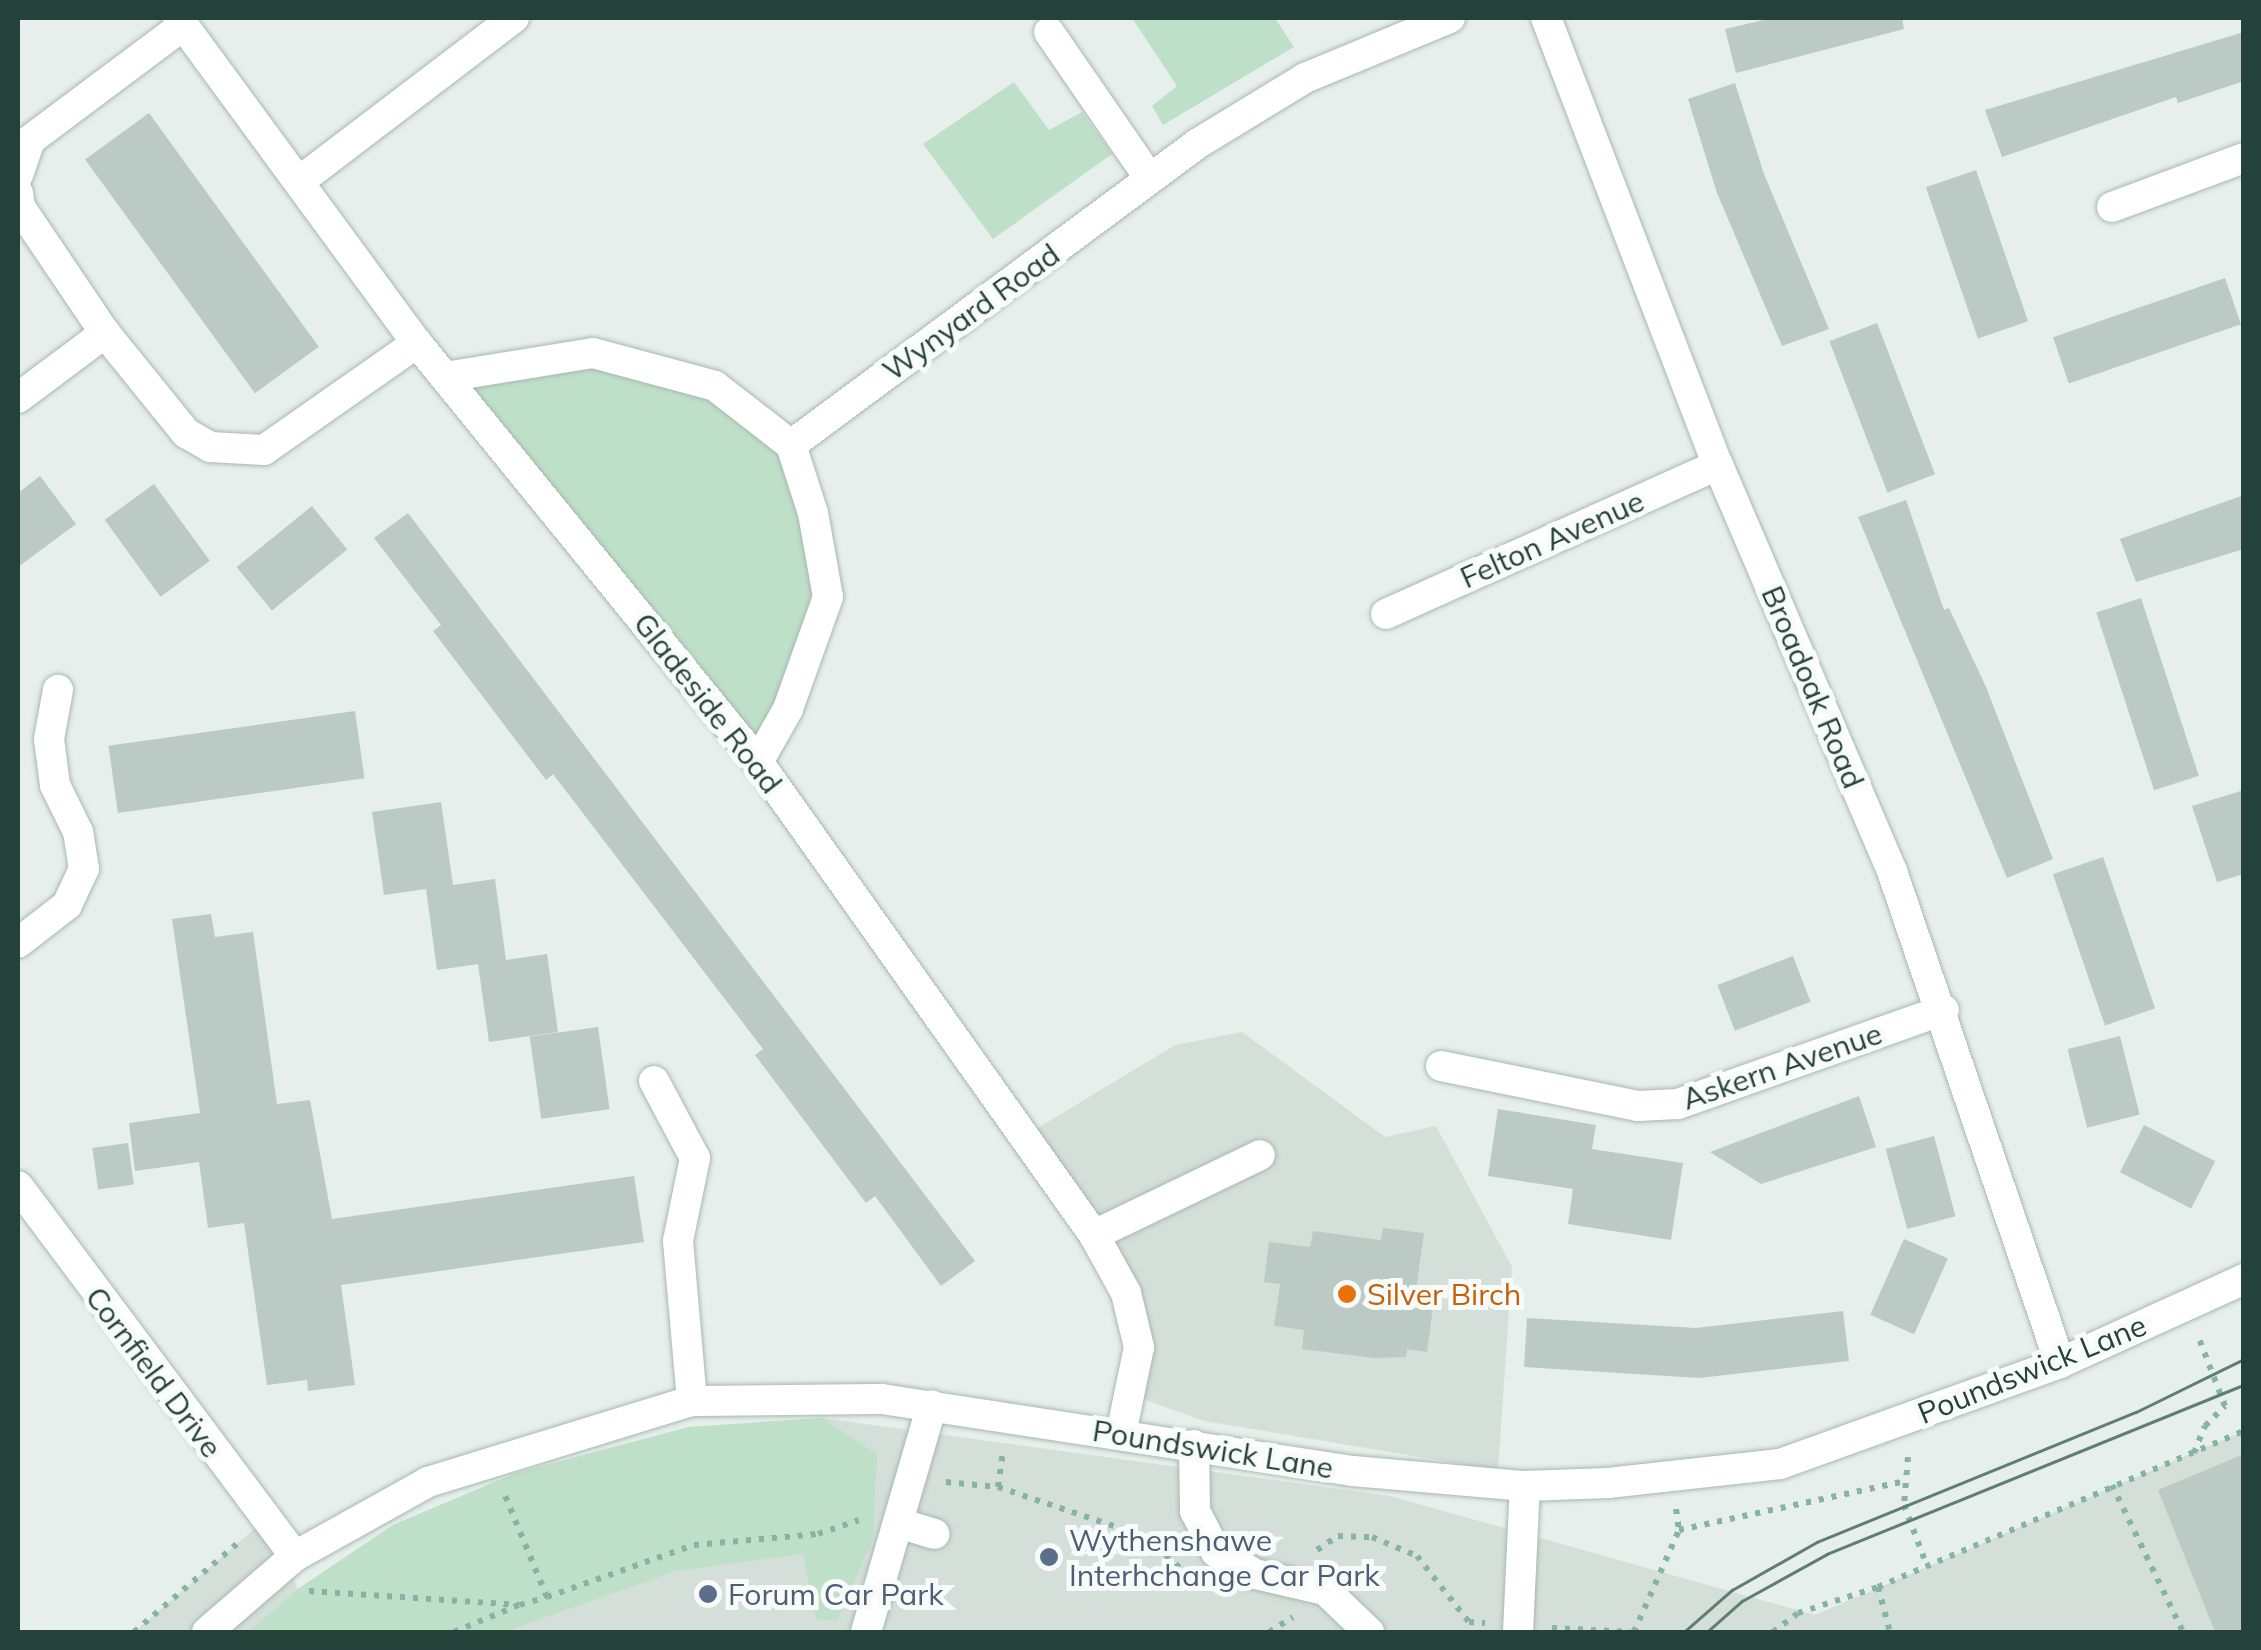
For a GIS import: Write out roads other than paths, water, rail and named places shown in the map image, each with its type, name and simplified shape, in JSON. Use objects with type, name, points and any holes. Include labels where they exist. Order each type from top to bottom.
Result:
[{"type":"street","points":[[300,180],[514,18]]},
{"type":"street","name":"Wynyard Road","points":[[791,445],[1150,179],[1304,78],[1450,18]]},
{"type":"street","name":"Broadoak Road","points":[[1546,18],[1718,464],[1944,1010],[2060,1363]]},
{"type":"street","points":[[18,175],[30,140],[179,22]]},
{"type":"street","name":"Gladeside Road","points":[[179,22],[300,180],[417,343],[758,762],[1094,1235],[1126,1294],[1139,1347],[1121,1434]]},
{"type":"street","points":[[1049,32],[1150,179]]},
{"type":"street","points":[[2112,207],[2244,158]]},
{"type":"street","points":[[18,193],[20,207],[105,333],[186,433],[237,453],[264,450],[296,432],[417,343]]},
{"type":"street","points":[[18,398],[105,333]]},
{"type":"street","points":[[446,378],[594,353],[715,386],[791,445],[813,514],[828,598],[788,709],[758,762]]},
{"type":"street","name":"Felton Avenue","points":[[1386,614],[1718,464]]},
{"type":"street","points":[[18,942],[67,904],[84,869],[78,832],[55,784],[50,738],[58,690]]},
{"type":"street","name":"Askern Avenue","points":[[1441,1066],[1638,1106],[1678,1104],[1944,1010]]},
{"type":"street","points":[[654,1081],[694,1158],[678,1240],[692,1400]]},
{"type":"street","points":[[1094,1235],[1260,1155]]},
{"type":"street","name":"Cornfield Drive","points":[[18,1186],[266,1518],[287,1563]]},
{"type":"street","name":"Poundswick Lane","points":[[207,1632],[287,1563],[428,1482],[692,1400],[882,1399],[1353,1471],[1525,1486],[1780,1464],[2060,1363],[2230,1285]]},
{"type":"street","points":[[873,1630],[932,1405]]},
{"type":"street","points":[[1194,1445],[1194,1511],[1216,1552],[1256,1574],[1325,1590],[1369,1632]]},
{"type":"street","points":[[1518,1630],[1525,1486]]},
{"type":"street","points":[[902,1524],[934,1534]]},
{"type":"tram line","points":[[1684,1632],[1732,1590],[1817,1542],[2136,1412],[2244,1359]]},
{"type":"tram line","points":[[1707,1632],[1742,1601],[1827,1554],[2244,1385]]},
{"type":"place","name":"Silver Birch","points":[[1347,1294]]},
{"type":"place","name":"Wythenshawe Interhchange Car Park","points":[[1049,1557]]},
{"type":"place","name":"Forum Car Park","points":[[708,1594]]}]
